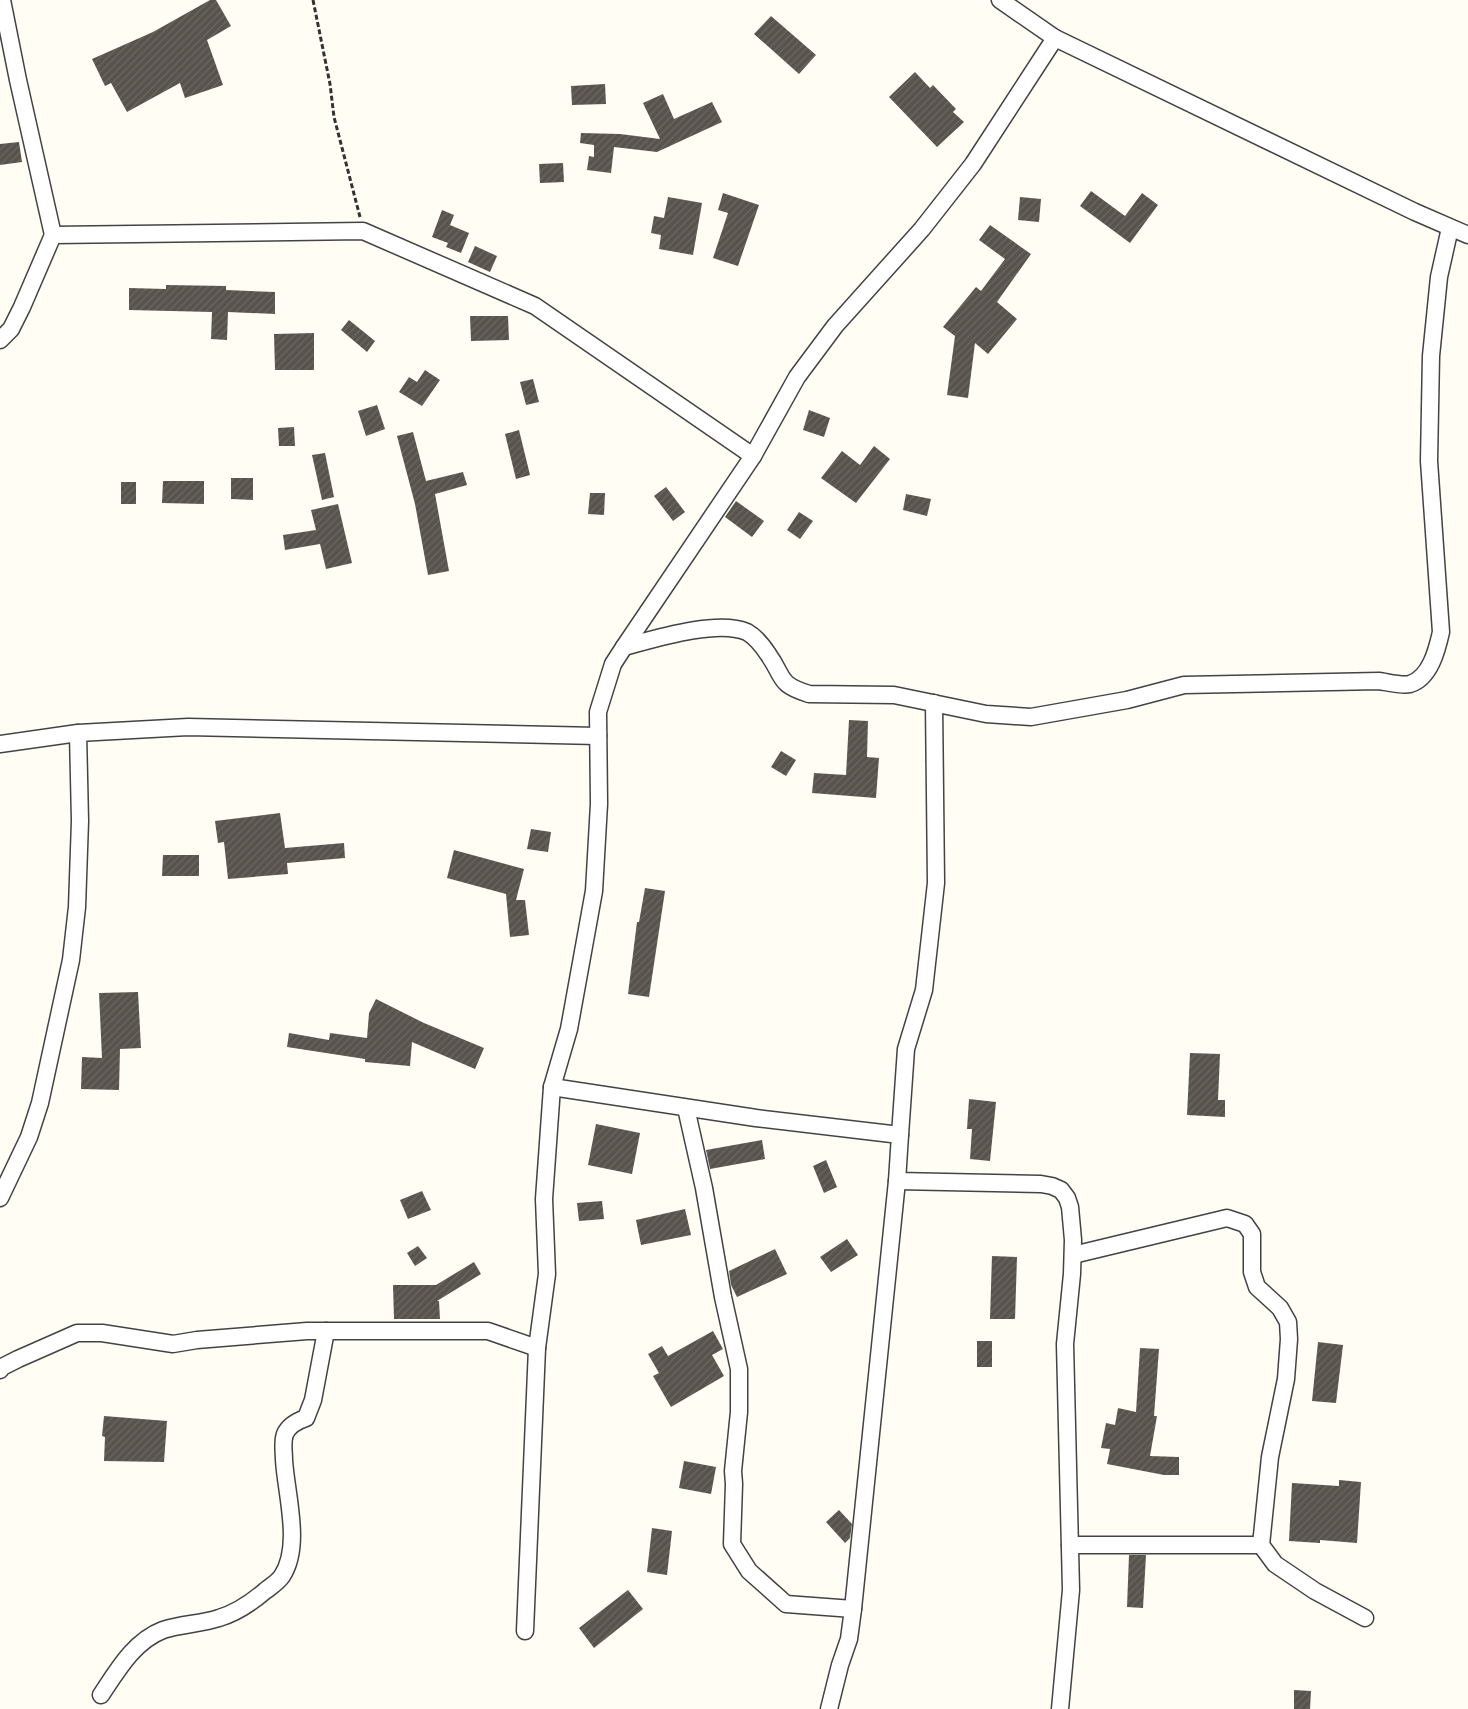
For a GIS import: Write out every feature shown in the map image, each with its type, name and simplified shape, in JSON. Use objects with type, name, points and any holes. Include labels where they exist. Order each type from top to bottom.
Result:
[{"type":"street","points":[[0,340],[11,329],[53,235],[2,0]]},
{"type":"street","points":[[1000,0],[1055,38],[1415,212],[1468,235]]},
{"type":"street","points":[[526,1631],[537,1348],[547,1274],[544,1199],[552,1087],[570,1030],[594,891],[599,804],[598,712],[613,664],[753,456],[803,370],[835,326],[922,229],[973,164],[1055,38]]},
{"type":"street","points":[[624,647],[678,632],[730,628],[747,632],[758,640],[784,683],[796,690],[809,694],[894,695],[986,714],[1030,717],[1127,700],[1184,685],[1379,682],[1409,684],[1420,678],[1429,666],[1437,650],[1441,632],[1429,442],[1431,356],[1439,276],[1450,228]]},
{"type":"street","points":[[53,235],[363,231],[535,306],[753,456]]},
{"type":"street","points":[[829,1709],[840,1665],[849,1639],[853,1609],[898,1181],[906,1049],[924,990],[936,883],[934,703]]},
{"type":"street","points":[[0,744],[78,733],[188,726],[598,736]]},
{"type":"street","points":[[0,1198],[29,1136],[40,1103],[71,960],[77,907],[80,821],[78,733]]},
{"type":"street","points":[[552,1087],[756,1118],[900,1134]]},
{"type":"street","points":[[686,1108],[704,1188],[738,1369],[739,1412],[733,1471],[732,1544],[749,1571],[786,1604],[853,1609]]},
{"type":"street","points":[[898,1181],[1052,1186],[1061,1190],[1067,1198],[1070,1207],[1073,1255],[1065,1344],[1071,1590],[1060,1709]]},
{"type":"street","points":[[1073,1255],[1227,1218],[1245,1224],[1252,1234],[1252,1272],[1257,1287],[1280,1308],[1288,1322],[1289,1339],[1286,1379],[1270,1457],[1261,1545],[1275,1564],[1315,1591],[1365,1618]]},
{"type":"street","points":[[0,1370],[2,1367],[18,1359],[77,1333],[102,1333],[173,1344],[206,1339],[326,1331],[488,1331],[537,1348]]},
{"type":"street","points":[[101,1696],[115,1674],[142,1643],[162,1630],[220,1618],[235,1611],[255,1599],[281,1578],[288,1566],[292,1524],[285,1478],[284,1435],[297,1421],[306,1418],[314,1400],[326,1331]]},
{"type":"street","points":[[1070,1545],[1261,1545]]},
{"type":"path","points":[[313,0],[330,84],[334,117],[363,231]]},
{"type":"building","points":[[210,0],[216,0],[231,26],[207,40],[223,85],[185,98],[180,83],[127,112],[111,83],[105,86],[92,59],[153,32]]},
{"type":"building","points":[[771,16],[816,55],[799,74],[754,34]]},
{"type":"building","points":[[915,72],[930,88],[933,85],[956,109],[953,112],[964,122],[937,147],[889,97]]},
{"type":"building","points":[[605,84],[606,104],[572,105],[571,86]]},
{"type":"building","points":[[663,94],[674,119],[712,102],[722,122],[657,152],[614,147],[611,173],[587,170],[589,156],[594,157],[594,145],[580,143],[581,133],[620,134],[660,139],[643,103]]},
{"type":"building","points":[[19,142],[22,162],[0,165],[0,144]]},
{"type":"building","points":[[563,163],[564,182],[540,183],[539,164]]},
{"type":"building","points":[[1091,191],[1125,216],[1142,193],[1158,205],[1130,243],[1080,206]]},
{"type":"building","points":[[723,193],[759,205],[738,266],[713,258],[728,213],[718,210]]},
{"type":"building","points":[[668,197],[702,203],[693,255],[659,249],[661,235],[651,233],[654,216],[664,218]]},
{"type":"building","points":[[1020,197],[1041,199],[1039,222],[1018,220]]},
{"type":"building","points":[[442,210],[454,215],[450,225],[469,233],[461,253],[446,247],[448,243],[432,237]]},
{"type":"building","points":[[990,225],[1031,254],[997,302],[1017,319],[988,354],[975,343],[968,398],[947,395],[955,336],[943,327],[976,287],[981,291],[1005,259],[979,240]]},
{"type":"building","points":[[475,246],[497,256],[490,272],[468,262]]},
{"type":"building","points":[[166,285],[226,286],[226,290],[275,292],[275,314],[228,312],[227,340],[211,339],[212,312],[129,310],[129,288],[166,289]]},
{"type":"building","points":[[470,316],[508,316],[509,340],[471,341]]},
{"type":"building","points":[[349,320],[375,341],[367,352],[341,330]]},
{"type":"building","points":[[314,333],[314,370],[275,370],[274,334]]},
{"type":"building","points":[[425,370],[440,380],[422,406],[399,392],[409,377],[417,382]]},
{"type":"building","points":[[533,379],[539,402],[526,405],[520,382]]},
{"type":"building","points":[[377,405],[385,429],[366,436],[358,411]]},
{"type":"building","points":[[809,410],[830,418],[824,437],[803,430]]},
{"type":"building","points":[[294,427],[295,446],[279,446],[278,428]]},
{"type":"building","points":[[519,430],[530,475],[516,479],[505,434]]},
{"type":"building","points":[[413,432],[426,481],[463,472],[467,485],[435,494],[449,571],[428,575],[415,504],[397,436]]},
{"type":"building","points":[[874,446],[890,459],[856,503],[821,478],[842,451],[860,465]]},
{"type":"building","points":[[325,453],[334,497],[322,500],[312,455]]},
{"type":"building","points":[[231,478],[253,478],[253,500],[231,499]]},
{"type":"building","points":[[163,481],[204,481],[204,504],[162,503]]},
{"type":"building","points":[[121,482],[136,482],[136,504],[121,504]]},
{"type":"building","points":[[666,487],[685,512],[673,521],[654,496]]},
{"type":"building","points":[[590,493],[605,493],[604,515],[588,514]]},
{"type":"building","points":[[906,494],[931,499],[927,516],[903,510]]},
{"type":"building","points":[[736,501],[764,521],[752,537],[725,517]]},
{"type":"building","points":[[338,504],[352,563],[326,569],[320,544],[285,550],[283,535],[316,530],[311,510]]},
{"type":"building","points":[[799,512],[813,521],[800,539],[787,530]]},
{"type":"building","points":[[849,720],[868,721],[867,757],[879,758],[876,798],[812,793],[814,773],[846,775]]},
{"type":"building","points":[[781,751],[796,760],[786,776],[771,767]]},
{"type":"building","points":[[280,813],[285,848],[344,843],[345,858],[287,863],[288,874],[228,879],[224,842],[218,843],[215,821]]},
{"type":"building","points":[[531,829],[551,832],[548,852],[527,849]]},
{"type":"building","points":[[454,850],[524,869],[516,900],[525,900],[529,935],[510,937],[506,894],[447,878]]},
{"type":"building","points":[[163,855],[199,855],[199,876],[162,876]]},
{"type":"building","points":[[645,888],[665,891],[649,997],[628,994],[637,922],[639,922]]},
{"type":"building","points":[[138,992],[141,1048],[120,1049],[119,1090],[81,1089],[82,1057],[102,1058],[99,993]]},
{"type":"building","points":[[376,999],[424,1023],[484,1048],[475,1069],[412,1042],[410,1066],[365,1062],[365,1059],[287,1047],[289,1033],[329,1040],[330,1033],[367,1038],[369,1013]]},
{"type":"building","points":[[1190,1053],[1220,1054],[1218,1100],[1225,1100],[1225,1117],[1187,1115]]},
{"type":"building","points":[[969,1099],[996,1102],[990,1161],[970,1159],[972,1129],[967,1129]]},
{"type":"building","points":[[596,1124],[640,1133],[632,1174],[588,1165]]},
{"type":"building","points":[[762,1140],[765,1159],[710,1169],[706,1150]]},
{"type":"building","points":[[826,1160],[837,1187],[824,1193],[813,1166]]},
{"type":"building","points":[[422,1191],[431,1210],[408,1219],[400,1200]]},
{"type":"building","points":[[602,1201],[604,1219],[579,1221],[577,1203]]},
{"type":"building","points":[[685,1209],[691,1235],[641,1245],[636,1220]]},
{"type":"building","points":[[847,1239],[858,1255],[831,1272],[820,1257]]},
{"type":"building","points":[[418,1246],[427,1258],[415,1266],[407,1253]]},
{"type":"building","points":[[775,1249],[787,1274],[737,1297],[731,1285],[729,1271]]},
{"type":"building","points":[[992,1256],[1017,1257],[1015,1319],[990,1319]]},
{"type":"building","points":[[474,1262],[481,1274],[437,1301],[439,1301],[440,1319],[394,1319],[393,1285],[436,1285]]},
{"type":"building","points":[[713,1331],[723,1349],[712,1355],[724,1376],[671,1407],[653,1376],[659,1373],[648,1354],[662,1346],[668,1356]]},
{"type":"building","points":[[977,1341],[992,1341],[992,1367],[977,1367]]},
{"type":"building","points":[[1318,1342],[1343,1345],[1336,1403],[1312,1401]]},
{"type":"building","points":[[1140,1348],[1159,1349],[1154,1416],[1157,1416],[1150,1456],[1179,1457],[1179,1475],[1164,1475],[1107,1464],[1110,1449],[1101,1448],[1106,1423],[1115,1425],[1118,1408],[1136,1412]]},
{"type":"building","points":[[104,1416],[167,1421],[164,1462],[104,1461],[105,1437],[102,1436]]},
{"type":"building","points":[[684,1461],[716,1467],[711,1494],[679,1488]]},
{"type":"building","points":[[1339,1480],[1361,1482],[1357,1543],[1320,1540],[1320,1543],[1289,1541],[1292,1483],[1339,1486]]},
{"type":"building","points":[[839,1510],[852,1524],[850,1538],[845,1543],[826,1522]]},
{"type":"building","points":[[652,1528],[672,1531],[667,1575],[647,1572]]},
{"type":"building","points":[[1129,1555],[1146,1555],[1143,1608],[1127,1607]]},
{"type":"building","points":[[628,1590],[643,1609],[594,1648],[579,1628]]},
{"type":"building","points":[[1294,1690],[1311,1691],[1310,1709],[1294,1709]]}]
